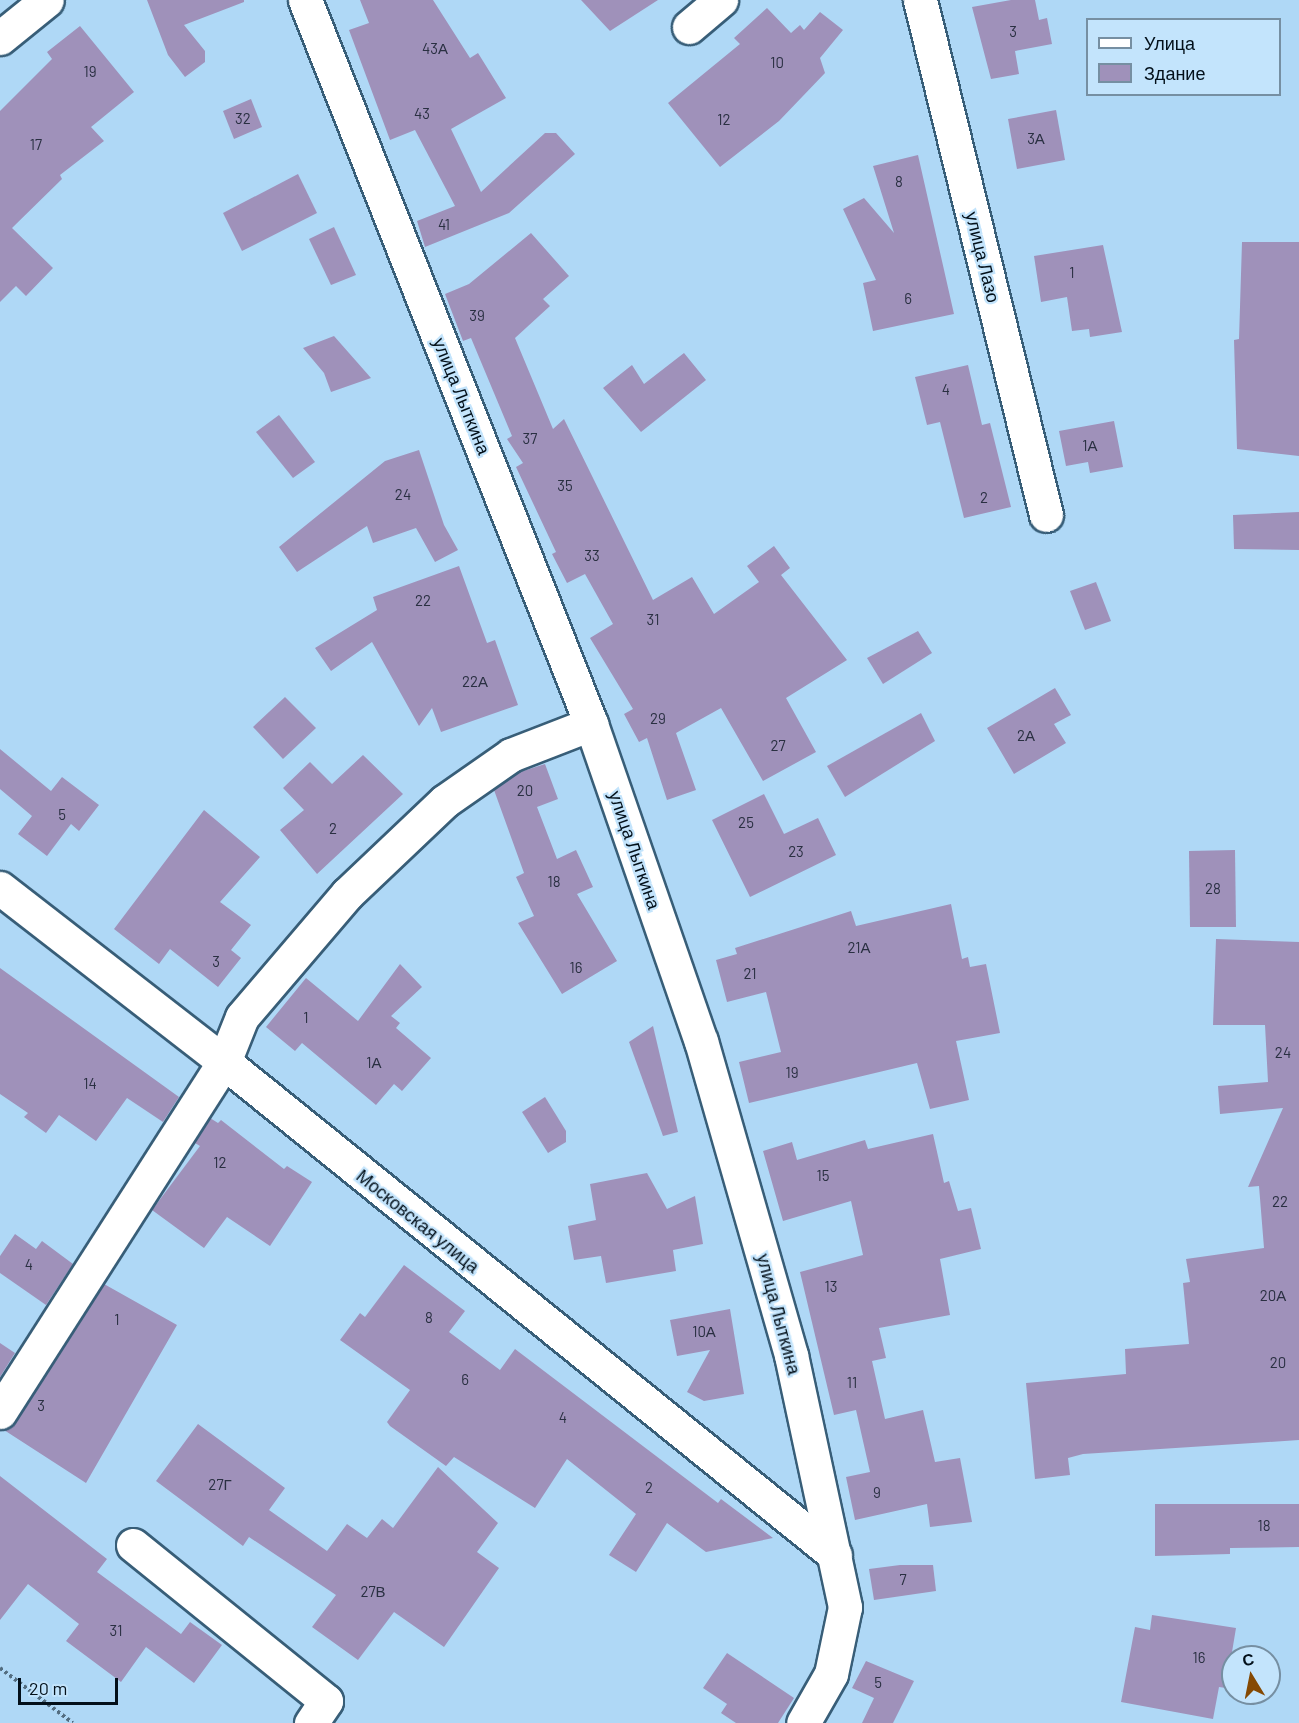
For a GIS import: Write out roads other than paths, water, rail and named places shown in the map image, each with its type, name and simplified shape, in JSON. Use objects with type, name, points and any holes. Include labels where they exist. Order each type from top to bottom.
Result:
[{"type":"street","points":[[0,38],[47,0]]},
{"type":"street","name":"улица Лыткина","points":[[305,0],[591,724],[704,1052],[791,1354],[845,1607],[843,1627],[831,1674],[803,1723]]},
{"type":"street","points":[[689,27],[721,0]]},
{"type":"street","name":"улица Лазо","points":[[920,0],[1046,515]]},
{"type":"street","points":[[0,1412],[224,1062],[242,1017],[347,894],[445,801],[511,755],[591,724]]},
{"type":"street","name":"Московская улица","points":[[0,888],[224,1062],[834,1555]]},
{"type":"street","points":[[133,1545],[326,1701],[311,1723]]}]
